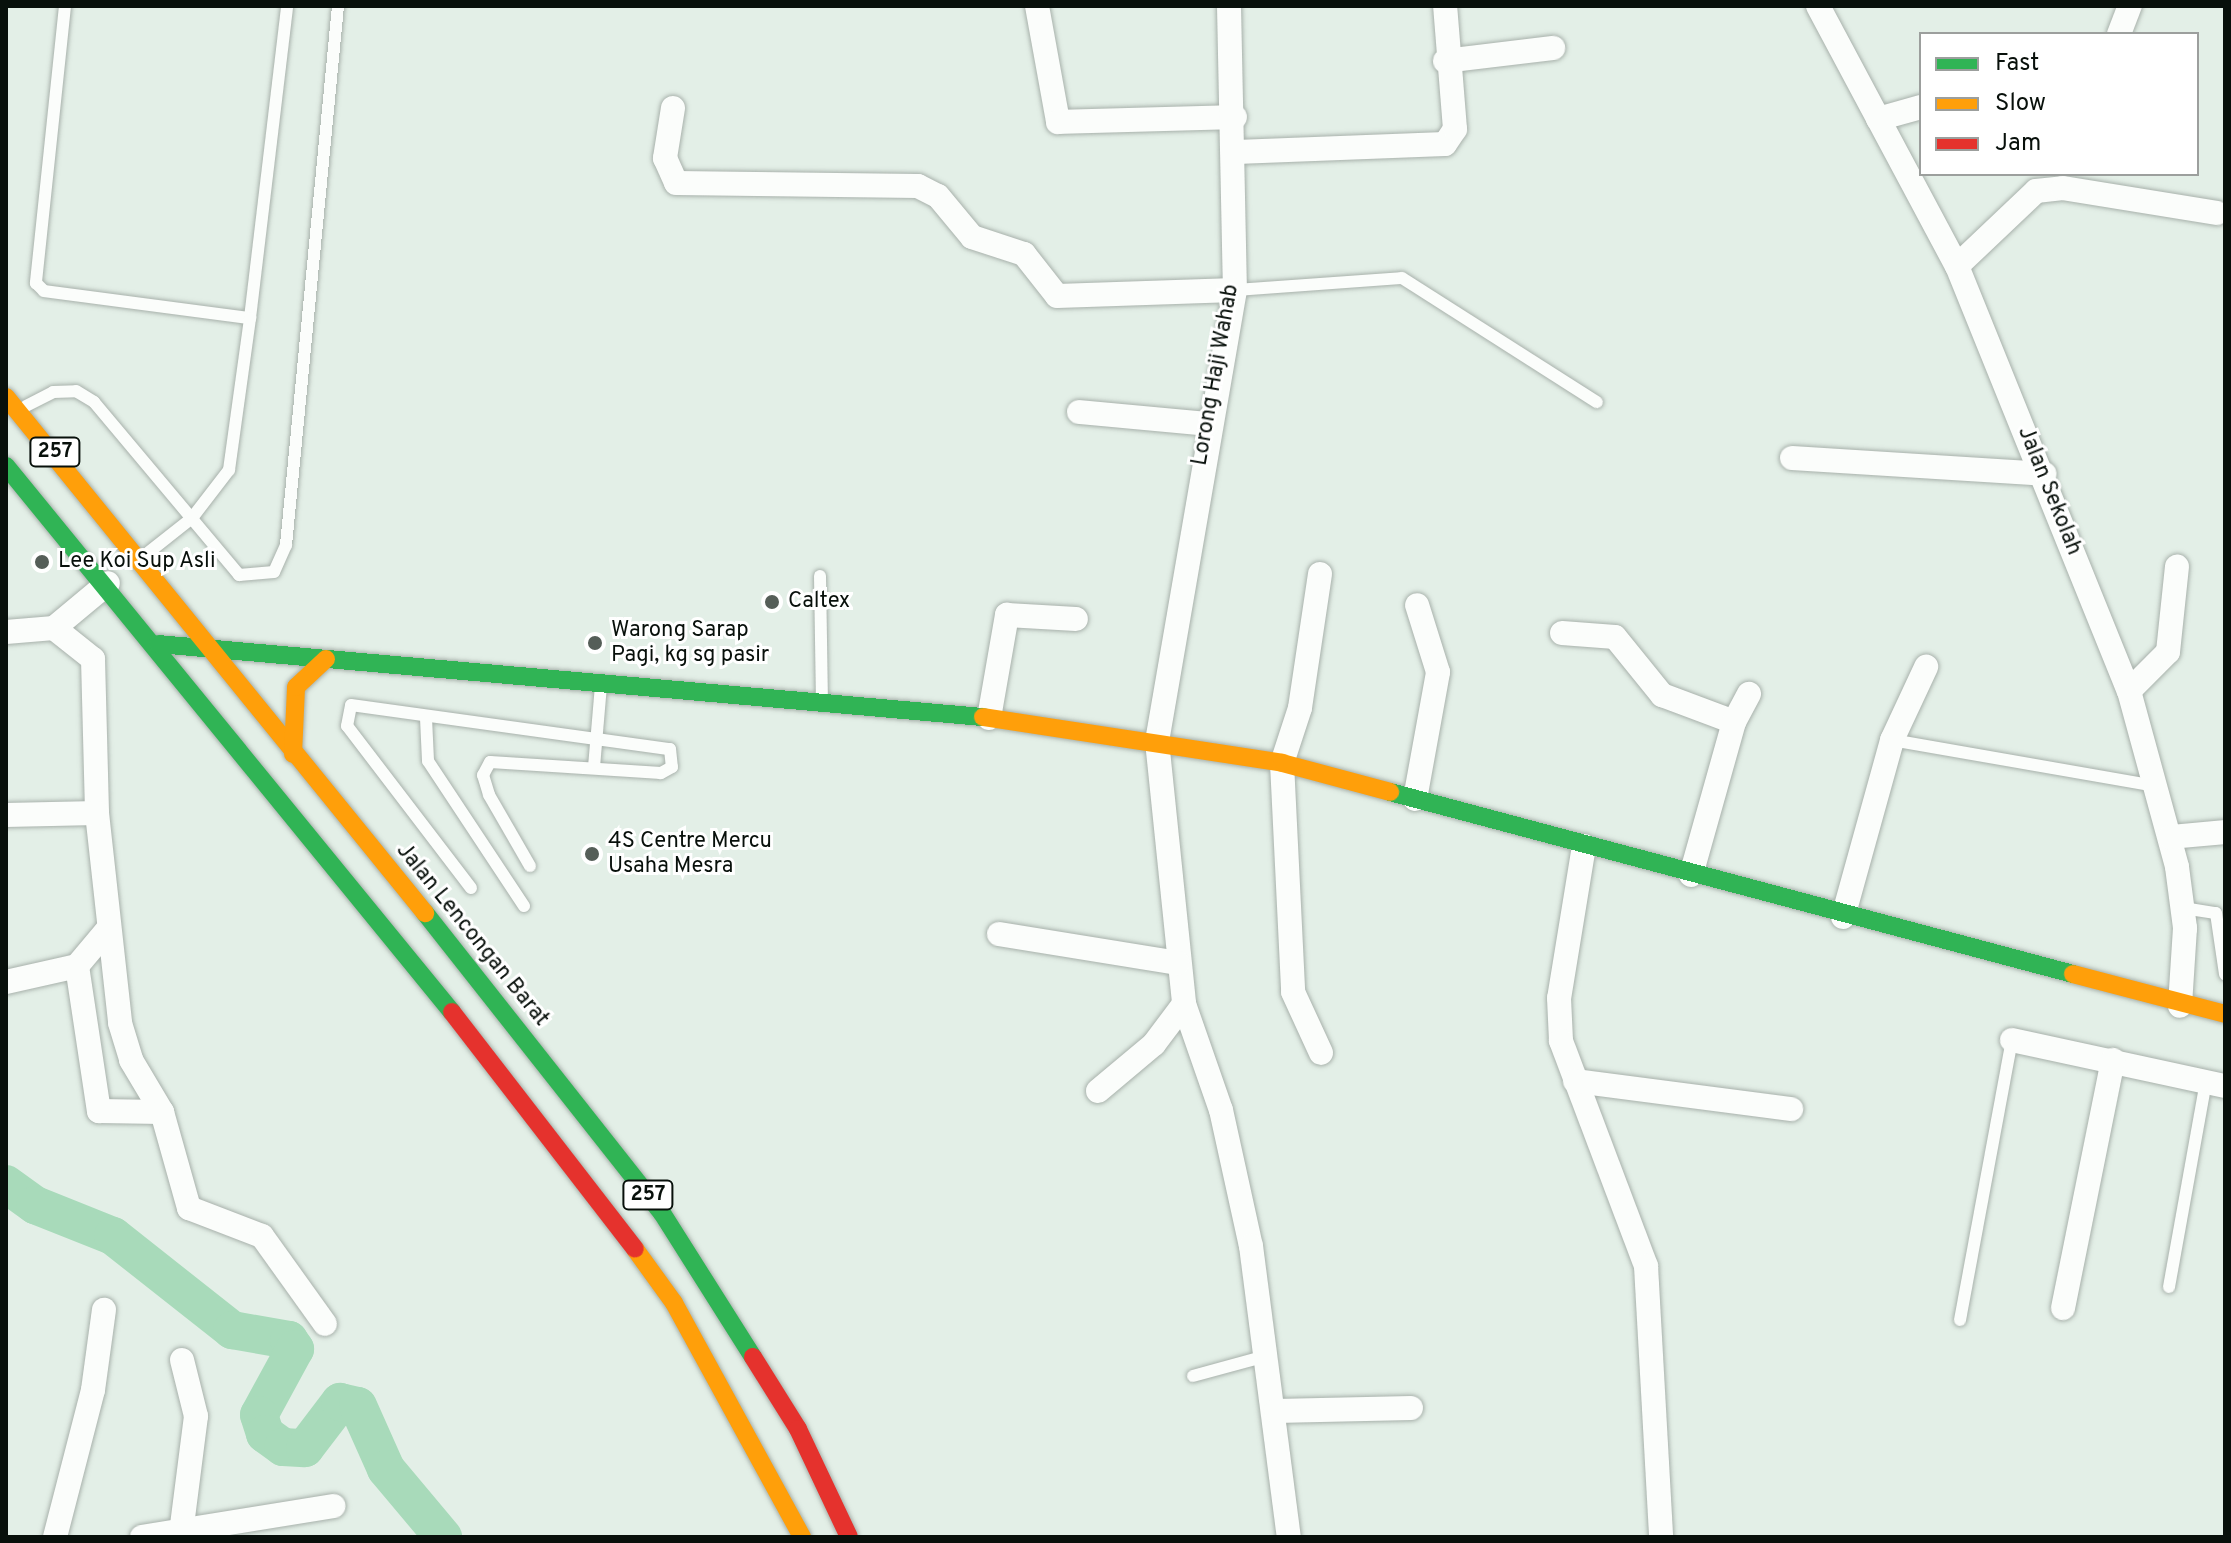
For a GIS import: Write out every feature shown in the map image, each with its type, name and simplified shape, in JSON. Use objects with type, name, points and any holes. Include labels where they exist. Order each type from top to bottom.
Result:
[{"type":"main road","name":"Jalan Lencongan Barat","points":[[13,404],[143,557],[293,754],[662,1213],[798,1429],[849,1537]]},
{"type":"main road","name":"257","points":[[6,466],[158,644],[616,1223],[751,1433],[802,1537]]},
{"type":"main road","points":[[158,644],[822,700],[989,718],[1157,741],[1282,763],[1843,917],[2180,1006],[2225,1014]]},
{"type":"main road","points":[[293,754],[296,687],[326,659]]},
{"type":"street","points":[[1037,6],[1058,122],[1235,117]]},
{"type":"street","name":"Lorong Haji Wahab","points":[[1229,6],[1236,152],[1235,290],[1208,424],[1157,741],[1184,1004],[1221,1110],[1269,1355],[1289,1537]]},
{"type":"street","points":[[1236,152],[1445,144],[1455,129],[1445,61],[1445,6]]},
{"type":"street","name":"Jalan Sekolah","points":[[1818,6],[1957,266],[2044,474],[2129,691],[2170,837],[2183,908],[2180,1006]]},
{"type":"street","points":[[2120,32],[2130,6]]},
{"type":"street","points":[[1445,61],[1553,48]]},
{"type":"street","points":[[673,108],[665,158],[676,183],[918,186],[938,196],[972,237],[1024,254],[1057,296],[1235,290]]},
{"type":"street","points":[[1878,119],[1919,108]]},
{"type":"street","points":[[1957,266],[2036,191],[2063,188],[2217,213]]},
{"type":"street","points":[[1079,412],[1208,424]]},
{"type":"street","points":[[1792,458],[2044,474]]},
{"type":"street","points":[[2129,691],[2168,652],[2177,566]]},
{"type":"street","points":[[1320,574],[1300,708],[1282,763],[1293,992],[1321,1053]]},
{"type":"street","points":[[6,632],[54,628],[108,583]]},
{"type":"street","points":[[1415,799],[1438,672],[1417,605]]},
{"type":"street","points":[[989,718],[1007,615],[1076,619]]},
{"type":"street","points":[[54,628],[93,659],[97,813],[108,929],[124,1043],[162,1112],[189,1208],[262,1236],[325,1324]]},
{"type":"street","points":[[1562,633],[1615,637],[1662,695],[1734,722]]},
{"type":"street","points":[[1843,917],[1892,740],[1926,667]]},
{"type":"street","points":[[1691,875],[1734,722],[1749,694]]},
{"type":"street","points":[[6,815],[97,813]]},
{"type":"street","points":[[2170,837],[2225,832]]},
{"type":"street","points":[[1584,846],[1559,998],[1561,1041],[1646,1266],[1661,1537]]},
{"type":"street","points":[[6,982],[77,966],[108,929]]},
{"type":"street","points":[[999,934],[1178,963]]},
{"type":"street","points":[[77,966],[99,1111],[162,1112]]},
{"type":"street","points":[[1098,1091],[1154,1044],[1184,1004]]},
{"type":"street","points":[[2012,1040],[2216,1084]]},
{"type":"street","points":[[2063,1308],[2113,1060]]},
{"type":"street","points":[[1575,1081],[1791,1109]]},
{"type":"street","points":[[55,1537],[93,1390],[104,1310]]},
{"type":"street","points":[[182,1360],[196,1416],[182,1526]]},
{"type":"street","points":[[1276,1411],[1411,1408]]},
{"type":"street","points":[[142,1537],[182,1526],[334,1506]]},
{"type":"lane","points":[[65,6],[36,283],[44,291],[250,318]]},
{"type":"lane","points":[[143,557],[192,518],[229,470],[287,6]]},
{"type":"lane","points":[[13,404],[53,392],[76,391],[94,402],[239,575],[262,577],[282,559],[338,6]]},
{"type":"lane","points":[[1235,290],[1402,278],[1597,402]]},
{"type":"lane","points":[[820,576],[822,700]]},
{"type":"lane","points":[[594,767],[602,681]]},
{"type":"lane","points":[[471,888],[346,717],[354,705],[426,718],[664,746],[672,767],[661,773],[499,759],[486,765],[489,795],[530,866]]},
{"type":"lane","points":[[426,718],[428,761],[524,906]]},
{"type":"lane","points":[[1892,740],[2156,786]]},
{"type":"lane","points":[[2183,908],[2216,913],[2225,974]]},
{"type":"lane","points":[[1960,1320],[2012,1040]]},
{"type":"lane","points":[[2169,1287],[2216,1084]]},
{"type":"lane","points":[[1193,1376],[1269,1355]]},
{"type":"waterway","points":[[6,1184],[35,1205],[113,1236],[232,1330],[289,1340],[295,1349],[259,1415],[265,1434],[283,1447],[305,1448],[340,1402],[358,1406],[386,1469],[443,1537]]},
{"type":"traffic: fast","points":[[6,466],[452,1012]]},
{"type":"traffic: fast","points":[[158,644],[983,717]]},
{"type":"traffic: fast","points":[[1390,792],[2073,974]]},
{"type":"traffic: fast","points":[[425,913],[662,1213],[753,1357]]},
{"type":"traffic: slow","points":[[6,397],[425,913]]},
{"type":"traffic: slow","points":[[293,754],[296,687],[326,659]]},
{"type":"traffic: slow","points":[[983,717],[1282,763],[1390,792]]},
{"type":"traffic: slow","points":[[2073,974],[2225,1014]]},
{"type":"traffic: slow","points":[[635,1249],[674,1303],[802,1537]]},
{"type":"traffic: jam","points":[[452,1012],[635,1249]]},
{"type":"traffic: jam","points":[[753,1357],[798,1429],[849,1537]]},
{"type":"place","name":"Lee Koi Sup Asli","points":[[42,562]]},
{"type":"place","name":"Caltex","points":[[772,602]]},
{"type":"place","name":"Warong Sarap Pagi, kg sg pasir","points":[[595,643]]},
{"type":"place","name":"4S Centre Mercu Usaha Mesra","points":[[592,854]]}]
